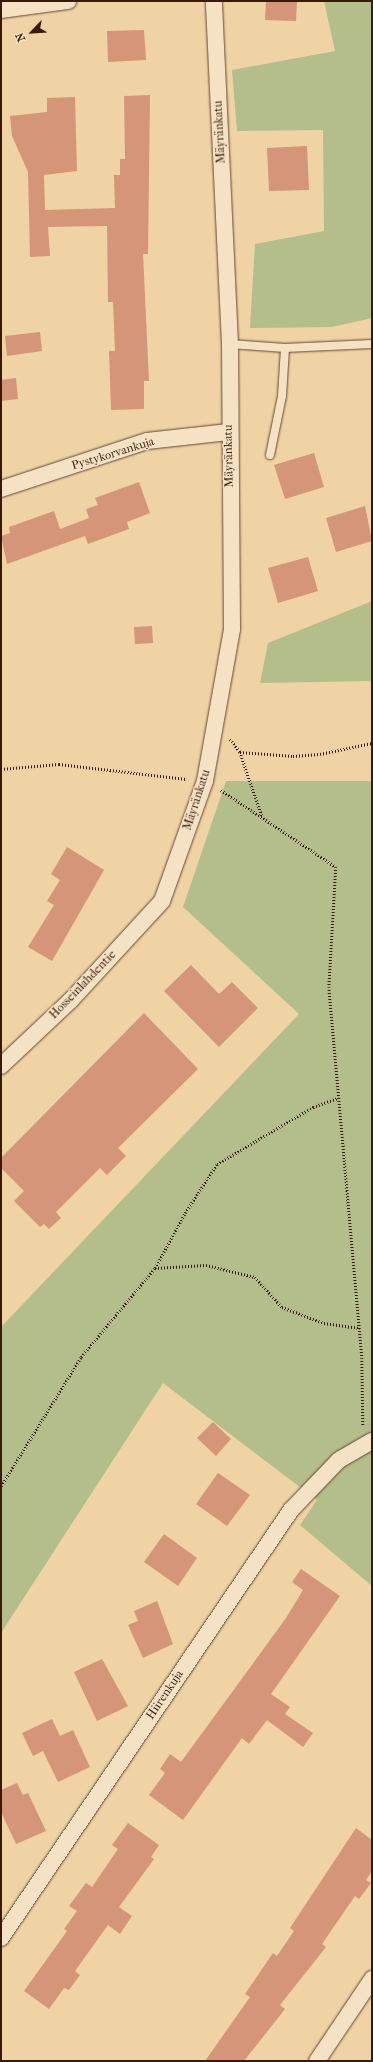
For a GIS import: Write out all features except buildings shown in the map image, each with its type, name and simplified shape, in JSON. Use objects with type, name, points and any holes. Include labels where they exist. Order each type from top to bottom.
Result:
[{"type":"street","points":[[1,10],[68,1]]},
{"type":"street","name":"Mäyränkatu","points":[[162,901],[205,781],[232,629],[229,432],[230,344],[214,1]]},
{"type":"street","name":"Pystykorvankuja","points":[[1,489],[147,441],[229,432]]},
{"type":"street","name":"Hosseinlahdentie","points":[[1,1066],[71,1000],[162,901]]},
{"type":"street","name":"Hiirenkuja","points":[[1,1938],[291,1510],[340,1460],[368,1443]]},
{"type":"street","points":[[317,2061],[372,1980]]},
{"type":"lane","points":[[230,344],[285,348],[372,344]]},
{"type":"lane","points":[[270,455],[282,396],[285,348]]},
{"type":"path","points":[[216,723],[240,752],[262,816]]},
{"type":"path","points":[[240,752],[320,754],[372,743]]},
{"type":"path","points":[[1,768],[59,764],[205,781],[262,816],[336,867],[329,987],[360,1328],[368,1443]]},
{"type":"path","points":[[1,1486],[81,1357],[155,1268],[185,1212],[217,1164],[313,1107],[338,1098]]},
{"type":"path","points":[[155,1268],[206,1265],[255,1277],[282,1307],[324,1323],[360,1328]]},
{"type":"green space","points":[[324,1],[372,1],[372,318],[332,327],[250,328],[255,244],[324,231],[323,130],[237,131],[232,70],[335,51]]},
{"type":"green space","points":[[372,601],[372,681],[260,683],[268,643]]},
{"type":"green space","points":[[226,781],[372,781],[372,1586],[300,1525],[317,1500],[163,1383],[1,1633],[1,1327],[299,1014],[183,907]]}]
